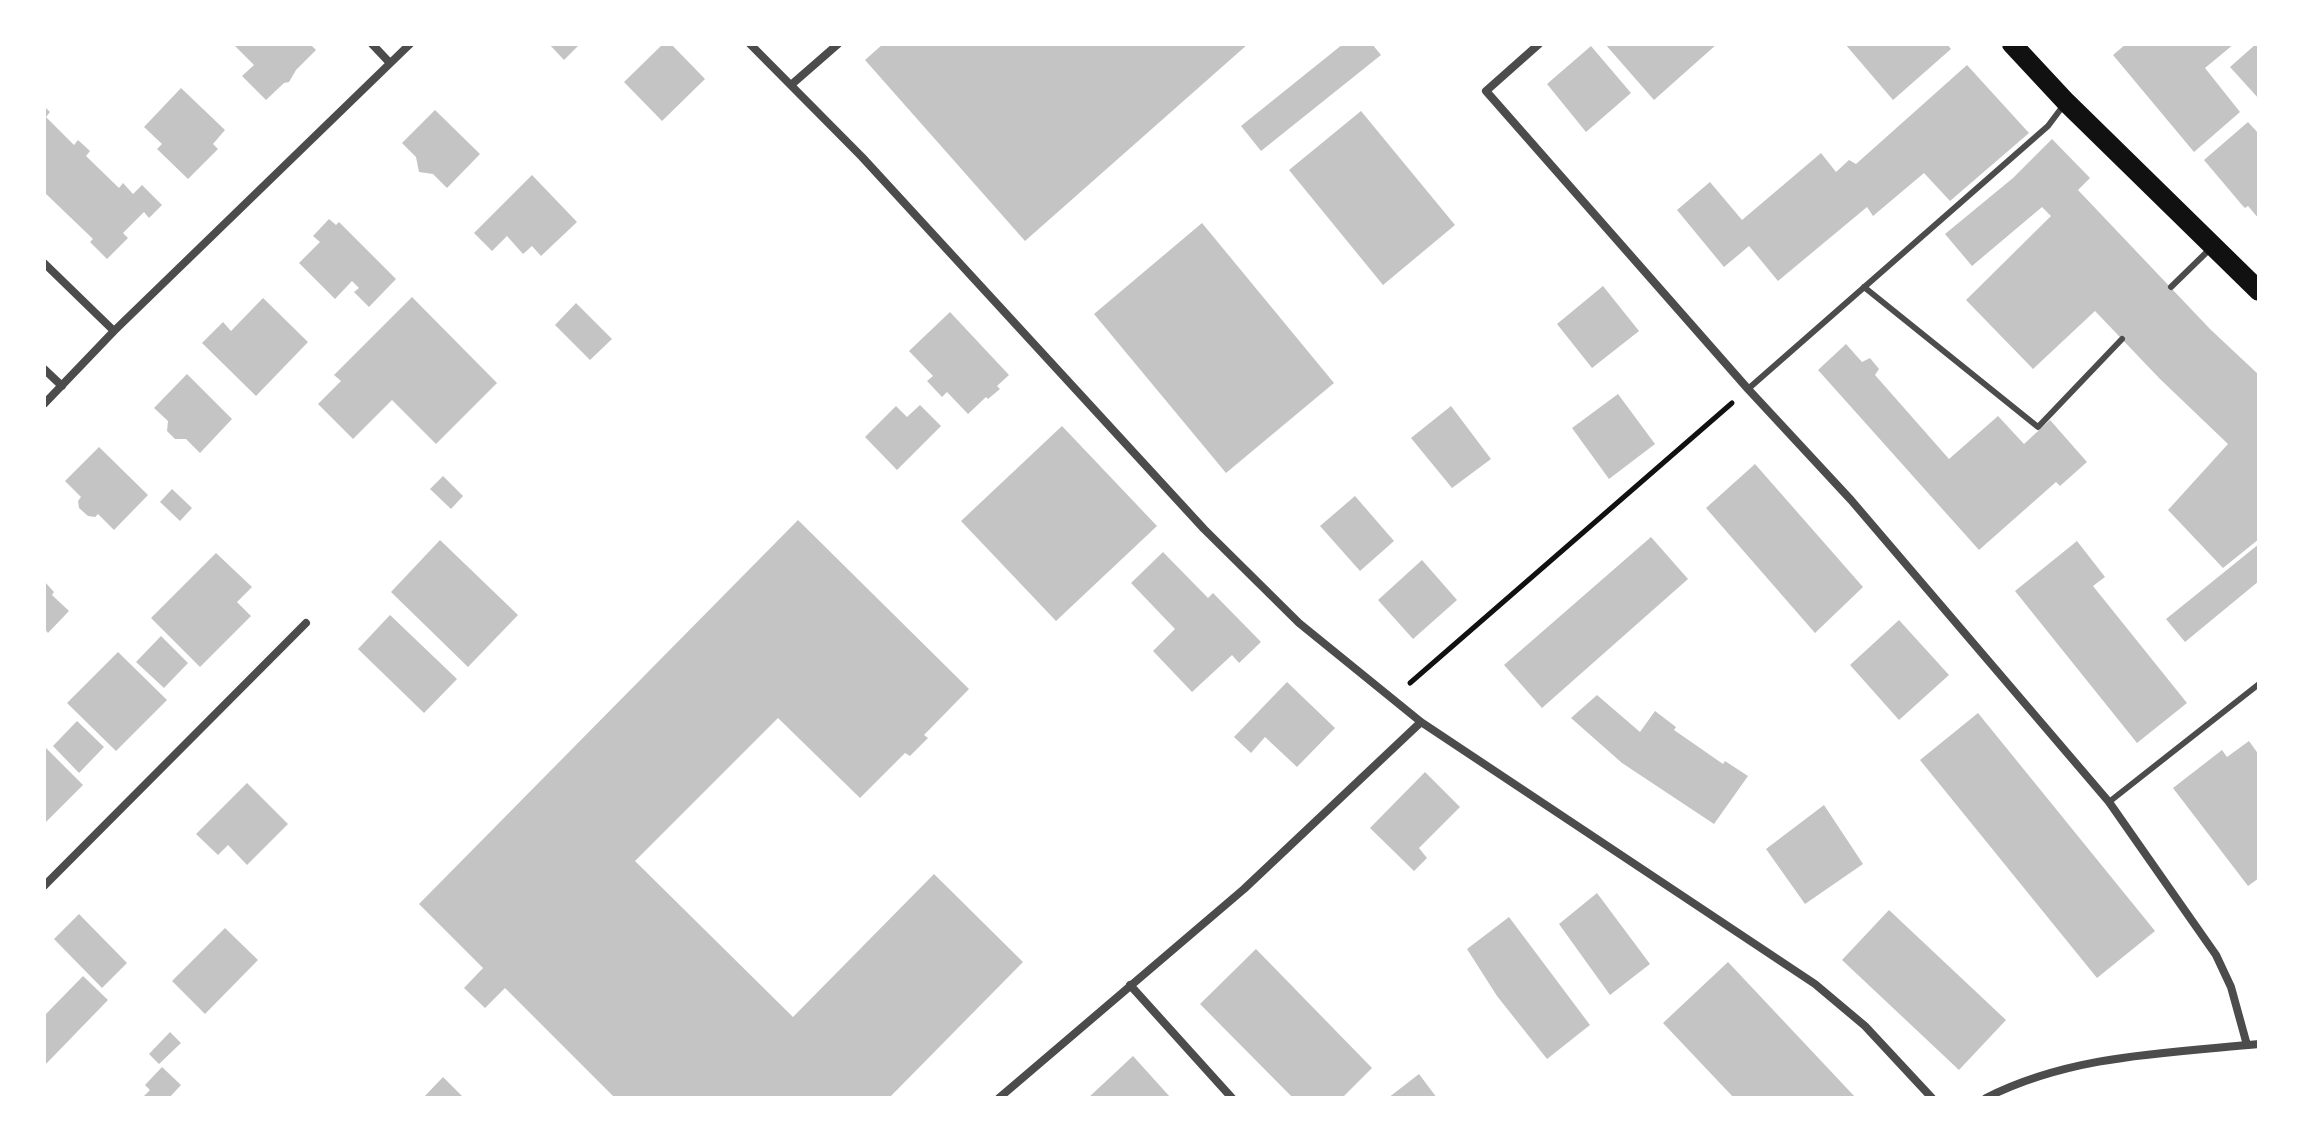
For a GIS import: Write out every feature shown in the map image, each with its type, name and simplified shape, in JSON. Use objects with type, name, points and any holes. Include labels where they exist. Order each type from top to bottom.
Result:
[{"type":"main road","points":[[2012,44],[2066,102],[2259,291]]},
{"type":"street","points":[[372,44],[389,62]]},
{"type":"street","points":[[44,404],[114,331],[410,44]]},
{"type":"street","points":[[750,44],[862,157],[1204,529],[1299,623],[1421,722],[1815,984],[1865,1026],[1932,1098]]},
{"type":"street","points":[[791,85],[838,44]]},
{"type":"street","points":[[1539,44],[1486,91],[1748,389],[1851,500],[2109,802],[2216,955],[2231,987],[2247,1045]]},
{"type":"street","points":[[44,263],[114,331]]},
{"type":"street","points":[[44,369],[62,386]]},
{"type":"street","points":[[44,886],[306,623]]},
{"type":"street","points":[[999,1098],[1244,889],[1421,722]]},
{"type":"street","points":[[1130,985],[1232,1098]]},
{"type":"street","points":[[1986,1098],[2012,1085],[2082,1065],[2119,1058],[2259,1044]]},
{"type":"lane","points":[[1748,389],[2048,126],[2066,102]]},
{"type":"lane","points":[[2171,287],[2213,245]]},
{"type":"lane","points":[[1864,287],[2038,427],[2122,339]]},
{"type":"lane","points":[[2109,802],[2259,684]]},
{"type":"path","points":[[1392,699],[1748,389]]},
{"type":"building","points":[[233,44],[310,44],[316,50],[289,82],[266,100],[242,76],[254,65]]},
{"type":"building","points":[[549,44],[580,44],[564,60]]},
{"type":"building","points":[[663,44],[671,44],[705,79],[662,121],[624,82]]},
{"type":"building","points":[[883,44],[1248,44],[1025,241],[865,60]]},
{"type":"building","points":[[1343,44],[1372,44],[1381,55],[1261,151],[1241,126]]},
{"type":"building","points":[[1605,44],[1717,44],[1654,100]]},
{"type":"building","points":[[1845,44],[1947,44],[1951,49],[1893,100]]},
{"type":"building","points":[[2126,44],[2234,44],[2205,68],[2240,112],[2194,152],[2113,55]]},
{"type":"building","points":[[2259,44],[2259,99],[2230,67]]},
{"type":"building","points":[[1591,46],[1631,93],[1586,132],[1547,84]]},
{"type":"building","points":[[1967,65],[2029,133],[1950,201],[1924,173],[1873,216],[1867,207],[1778,281],[1749,246],[1724,267],[1677,210],[1710,182],[1742,220],[1821,153],[1836,172],[1849,160],[1856,164]]},
{"type":"building","points":[[181,88],[225,130],[213,144],[218,149],[188,179],[157,149],[162,144],[144,127]]},
{"type":"building","points":[[44,106],[50,112],[46,117],[74,145],[78,140],[90,151],[86,156],[119,188],[123,183],[133,194],[142,185],[162,205],[149,218],[144,212],[123,233],[128,238],[107,259],[90,242],[93,239],[44,192]]},
{"type":"building","points":[[435,110],[480,154],[447,188],[433,174],[419,172],[416,157],[402,143]]},
{"type":"building","points":[[1361,111],[1455,225],[1383,285],[1289,170]]},
{"type":"building","points":[[2248,122],[2259,134],[2259,219],[2248,206],[2245,208],[2242,205],[2204,160]]},
{"type":"building","points":[[2052,139],[2090,178],[2078,190],[2210,329],[2259,375],[2259,539],[2223,568],[2168,510],[2228,444],[2095,311],[2033,369],[1966,300],[2051,216],[2042,207],[1972,266],[1945,234],[2013,178]]},
{"type":"building","points":[[532,175],[577,222],[541,256],[532,246],[523,254],[507,236],[492,251],[474,233]]},
{"type":"building","points":[[329,219],[336,225],[339,222],[396,279],[369,307],[354,292],[359,288],[352,281],[335,299],[299,263],[320,242],[313,236]]},
{"type":"building","points":[[1202,223],[1334,383],[1226,473],[1094,314]]},
{"type":"building","points":[[1603,286],[1639,331],[1592,368],[1557,324]]},
{"type":"building","points":[[412,297],[497,383],[436,444],[392,400],[353,439],[318,404],[341,381],[334,375]]},
{"type":"building","points":[[263,298],[308,342],[256,396],[202,343],[223,322],[231,331]]},
{"type":"building","points":[[576,303],[612,339],[590,360],[555,325]]},
{"type":"building","points":[[950,312],[1009,375],[997,386],[1000,389],[968,414],[947,392],[942,397],[927,381],[933,376],[909,351]]},
{"type":"building","points":[[1846,344],[1862,362],[1870,358],[1879,369],[1875,375],[1949,459],[1998,416],[2024,444],[2050,420],[2087,462],[2060,486],[2056,482],[1979,550],[1818,370]]},
{"type":"building","points":[[187,374],[232,419],[200,453],[186,439],[175,439],[167,431],[168,421],[154,408]]},
{"type":"building","points":[[1618,394],[1655,444],[1609,479],[1572,428]]},
{"type":"building","points":[[920,405],[941,426],[897,470],[865,437],[896,406],[907,417]]},
{"type":"building","points":[[1451,406],[1491,459],[1452,488],[1411,438]]},
{"type":"building","points":[[1062,426],[1157,526],[1056,621],[961,521]]},
{"type":"building","points":[[99,447],[148,495],[114,530],[98,514],[88,516],[79,508],[81,497],[65,481]]},
{"type":"building","points":[[1755,464],[1863,587],[1815,633],[1706,508]]},
{"type":"building","points":[[443,476],[463,496],[451,509],[430,489]]},
{"type":"building","points":[[172,489],[192,508],[180,521],[160,502]]},
{"type":"building","points":[[1355,496],[1394,541],[1360,571],[1320,526]]},
{"type":"building","points":[[798,520],[969,689],[924,735],[928,738],[910,756],[905,753],[860,798],[778,718],[635,861],[793,1017],[934,874],[1023,962],[889,1098],[615,1098],[505,988],[485,1008],[464,988],[483,968],[419,904]]},
{"type":"building","points":[[1651,537],[1688,579],[1542,708],[1504,665]]},
{"type":"building","points":[[440,540],[518,615],[468,667],[391,592]]},
{"type":"building","points":[[2077,541],[2105,577],[2093,586],[2187,703],[2137,743],[2015,591]]},
{"type":"building","points":[[2259,544],[2259,581],[2185,642],[2166,619]]},
{"type":"building","points":[[1163,552],[1208,598],[1213,593],[1261,642],[1239,663],[1232,655],[1192,692],[1153,651],[1175,629],[1131,583]]},
{"type":"building","points":[[216,553],[252,587],[237,602],[251,616],[200,667],[151,618]]},
{"type":"building","points":[[1422,560],[1457,600],[1413,639],[1378,600]]},
{"type":"building","points":[[44,581],[54,592],[52,595],[69,611],[48,633],[44,628]]},
{"type":"building","points":[[390,615],[457,679],[424,713],[358,649]]},
{"type":"building","points":[[1899,620],[1949,675],[1899,720],[1850,665]]},
{"type":"building","points":[[161,636],[188,663],[164,688],[136,662]]},
{"type":"building","points":[[118,652],[167,700],[116,751],[67,703]]},
{"type":"building","points":[[1287,682],[1335,728],[1297,767],[1265,737],[1251,753],[1234,737]]},
{"type":"building","points":[[1597,695],[1640,732],[1655,711],[1676,727],[1674,730],[1723,764],[1725,761],[1748,776],[1714,824],[1622,763],[1571,718]]},
{"type":"building","points":[[1978,713],[2155,931],[2097,978],[1920,760]]},
{"type":"building","points":[[77,721],[104,747],[79,773],[53,746]]},
{"type":"building","points":[[2249,741],[2259,755],[2259,878],[2248,886],[2173,788],[2222,750],[2227,757]]},
{"type":"building","points":[[44,746],[83,785],[44,824]]},
{"type":"building","points":[[1425,772],[1460,807],[1419,848],[1427,858],[1414,871],[1370,828]]},
{"type":"building","points":[[247,783],[288,824],[247,865],[228,845],[218,855],[196,834]]},
{"type":"building","points":[[1824,805],[1863,864],[1805,904],[1766,849]]},
{"type":"building","points":[[1597,893],[1650,964],[1610,995],[1559,924]]},
{"type":"building","points":[[1889,910],[2006,1020],[1959,1070],[1842,960]]},
{"type":"building","points":[[79,914],[127,963],[102,988],[54,939]]},
{"type":"building","points":[[1509,917],[1590,1025],[1547,1059],[1497,996],[1467,949]]},
{"type":"building","points":[[225,928],[258,960],[205,1014],[172,981]]},
{"type":"building","points":[[1256,949],[1372,1068],[1342,1098],[1293,1098],[1200,1004]]},
{"type":"building","points":[[1728,962],[1856,1098],[1734,1098],[1663,1023]]},
{"type":"building","points":[[83,976],[108,1000],[44,1066],[44,1016]]},
{"type":"building","points":[[170,1032],[181,1043],[159,1064],[149,1054]]},
{"type":"building","points":[[1133,1056],[1171,1098],[1088,1098]]},
{"type":"building","points":[[162,1067],[181,1085],[169,1098],[142,1098],[150,1090],[145,1085]]},
{"type":"building","points":[[1419,1074],[1437,1098],[1388,1098]]},
{"type":"building","points":[[443,1077],[464,1098],[423,1098]]}]
